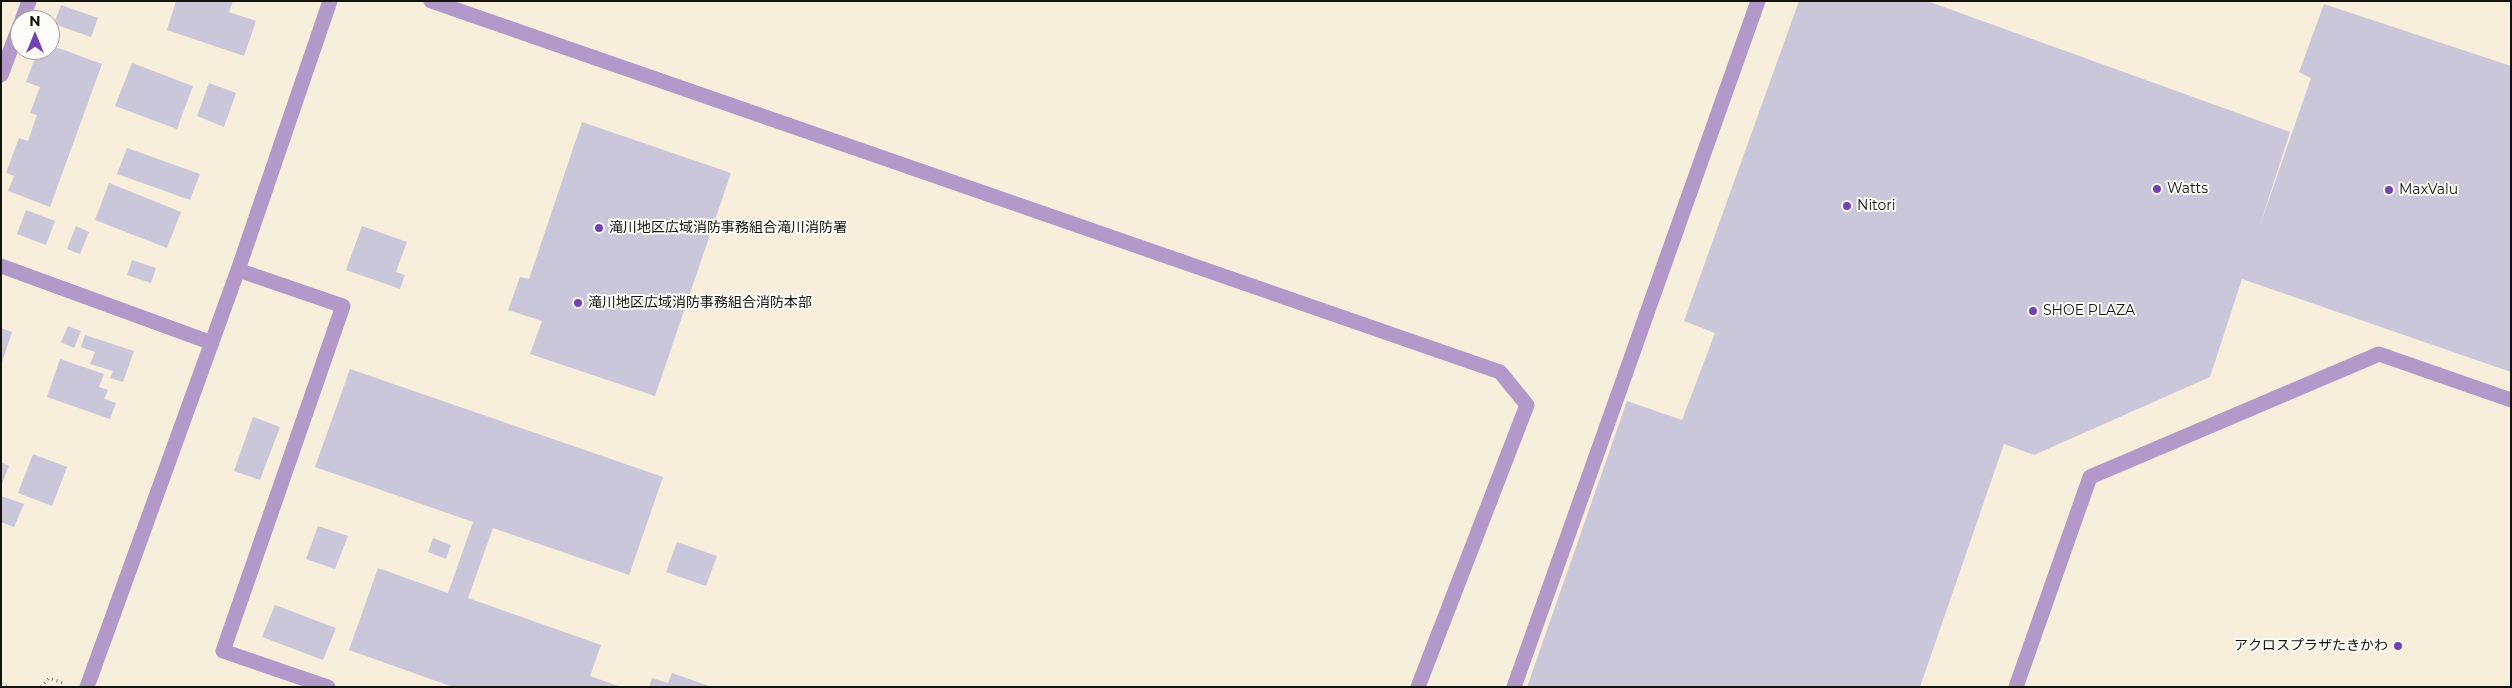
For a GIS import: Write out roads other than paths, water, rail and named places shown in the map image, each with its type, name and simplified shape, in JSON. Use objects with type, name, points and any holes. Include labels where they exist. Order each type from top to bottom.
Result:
[{"type":"street","points":[[87,687],[238,270],[330,1]]},
{"type":"street","points":[[431,1],[1500,372],[1527,405],[1418,687]]},
{"type":"street","points":[[1514,687],[1758,1]]},
{"type":"street","points":[[1,75],[10,52]]},
{"type":"street","points":[[1,266],[212,343]]},
{"type":"street","points":[[238,270],[343,306],[223,651],[328,687]]},
{"type":"street","points":[[2016,687],[2090,477],[2379,354],[2511,400]]},
{"type":"place","name":"Watts","points":[[2157,189]]},
{"type":"place","name":"MaxValu","points":[[2389,190]]},
{"type":"place","name":"Nitori","points":[[1847,206]]},
{"type":"place","name":"滝川地区広域消防事務組合滝川消防署","points":[[599,228]]},
{"type":"place","name":"滝川地区広域消防事務組合消防本部","points":[[578,303]]},
{"type":"place","name":"SHOE PLAZA","points":[[2033,311]]},
{"type":"place","name":"アクロスプラザたきかわ","points":[[2398,646]]}]
